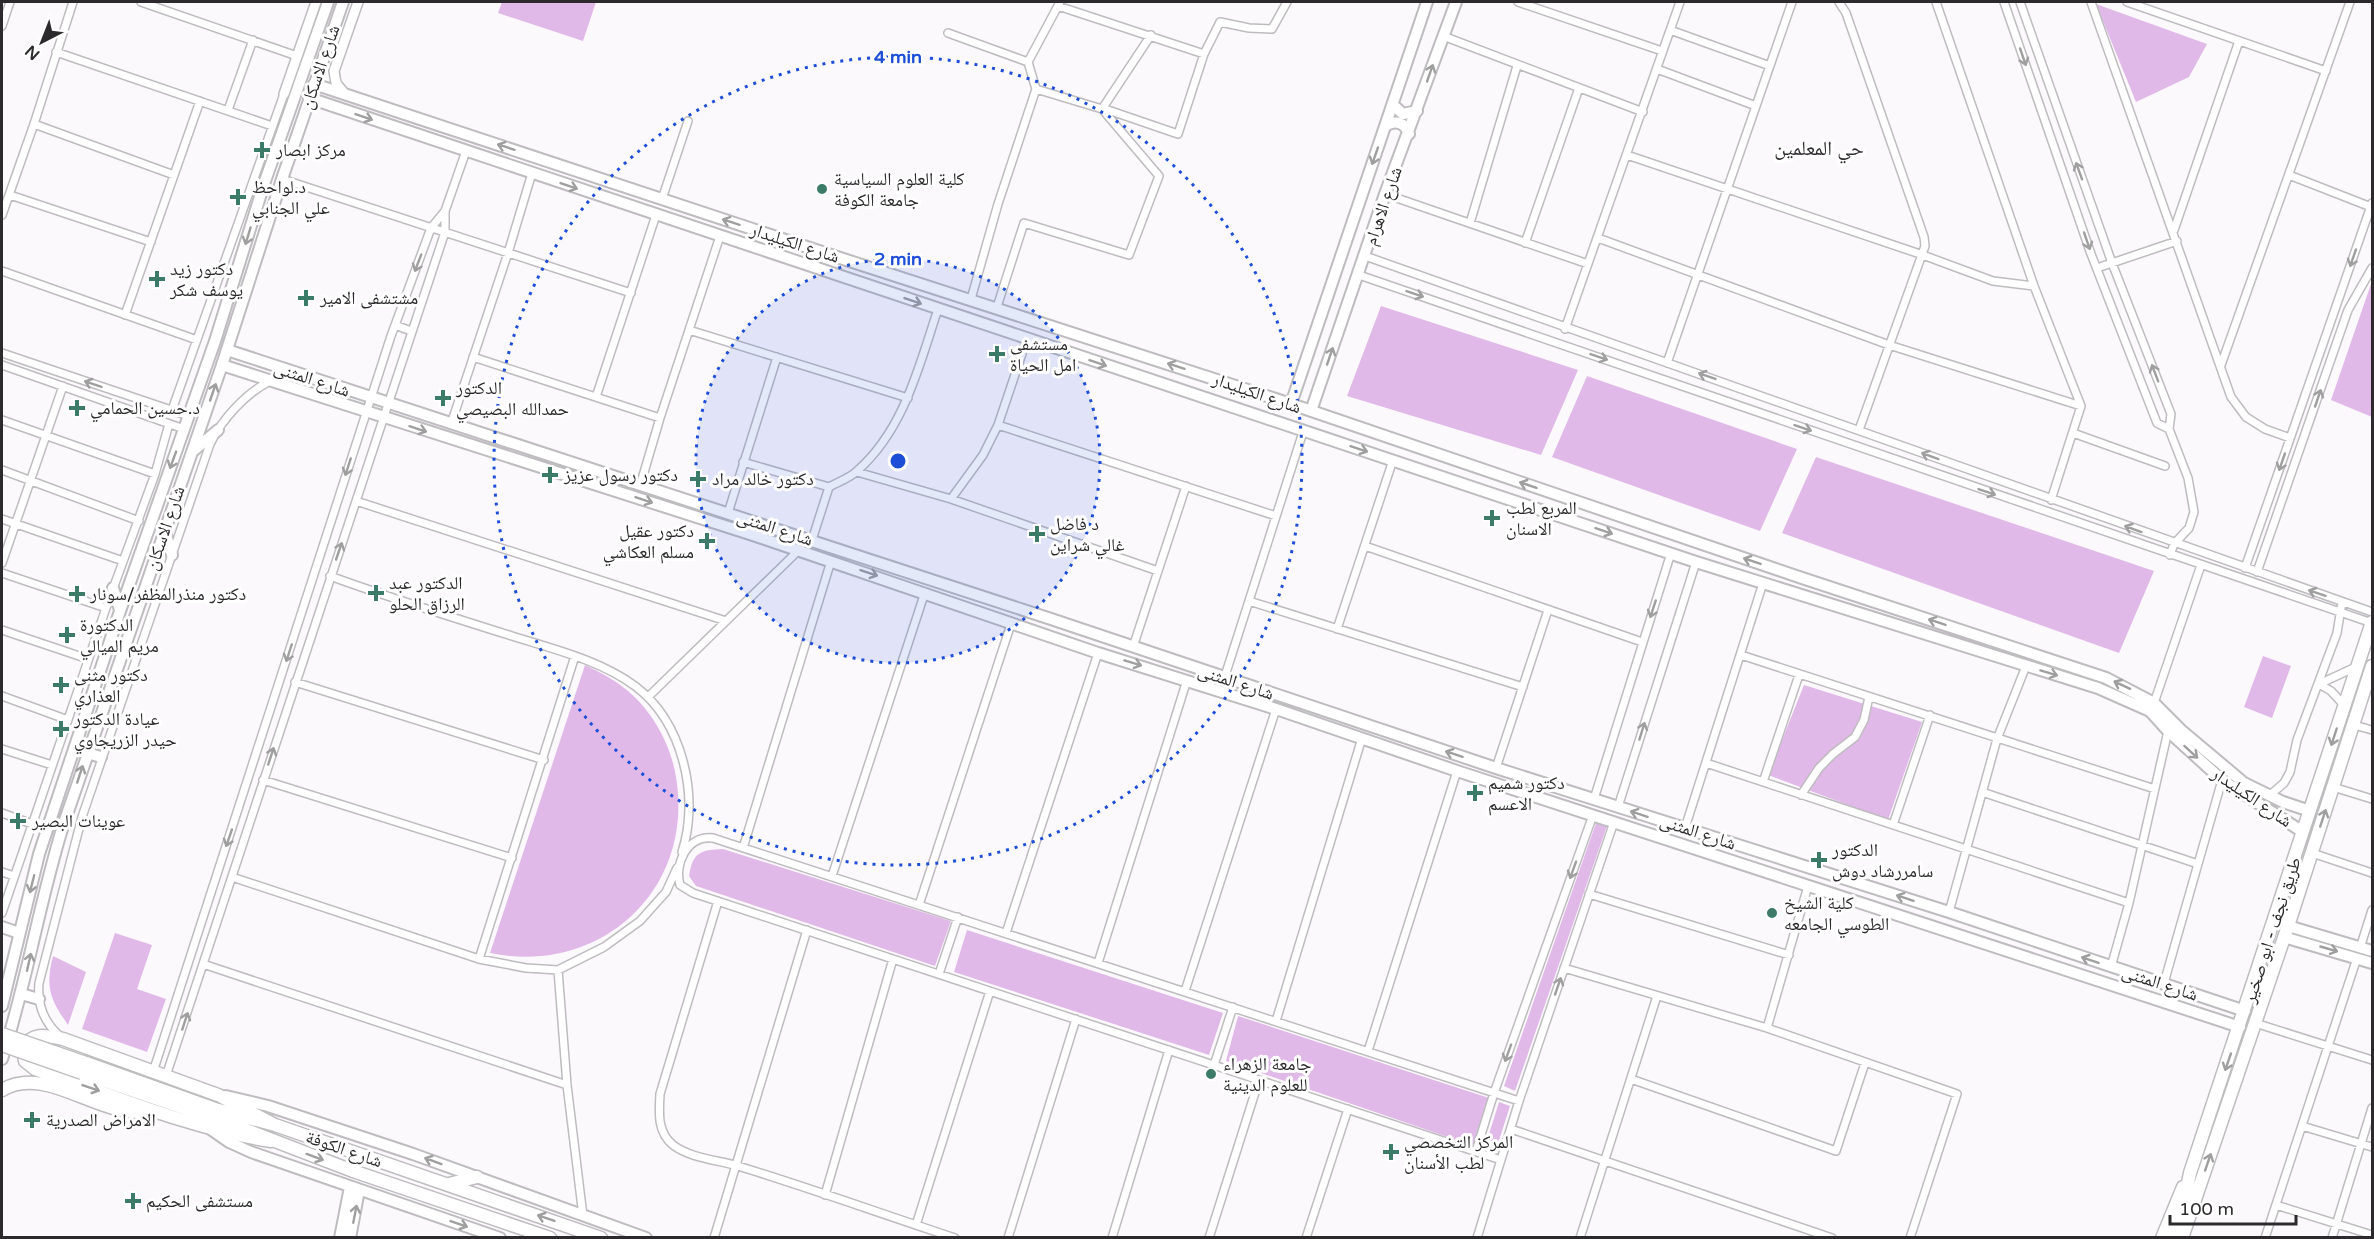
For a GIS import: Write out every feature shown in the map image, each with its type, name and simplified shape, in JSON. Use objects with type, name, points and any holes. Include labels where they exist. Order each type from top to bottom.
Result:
[{"type":"highway","name":"طريق نجف - ابو صخير","points":[[2173,1238],[2183,1208],[2190,1173],[2246,1011],[2372,623]]},
{"type":"highway","name":"طريق نجف - ابو صخير","points":[[2182,1238],[2373,666]]},
{"type":"highway","points":[[2,1034],[84,1068]]},
{"type":"highway","points":[[272,1141],[209,1128],[35,1069],[25,1061],[23,1048],[32,1037],[39,1035],[63,1039],[218,1095],[275,1125]]},
{"type":"highway","points":[[2,1045],[84,1068]]},
{"type":"highway","name":"شارع الكوفة","points":[[84,1068],[215,1109],[275,1125],[601,1238]]},
{"type":"highway","name":"شارع الكوفة","points":[[84,1068],[353,1172],[550,1238]]},
{"type":"highway","points":[[2,1090],[18,1083],[38,1082],[123,1111],[154,1110]]},
{"type":"highway","points":[[2162,1238],[2190,1173]]},
{"type":"highway","points":[[449,1184],[477,1177]]},
{"type":"main road","name":"شارع الاسكان","points":[[2,1006],[39,854],[120,611],[215,341],[259,182],[289,96],[328,2]]},
{"type":"main road","name":"شارع الاسكان","points":[[2,1059],[7,1024],[21,994],[53,858],[63,826],[222,365],[309,98],[343,2]]},
{"type":"main road","name":"شارع الاهرام","points":[[1291,404],[1427,2]]},
{"type":"main road","name":"شارع الاهرام","points":[[1311,411],[1385,194],[1456,2]]},
{"type":"main road","name":"شارع الكيليدار","points":[[314,84],[1291,404],[1887,606]]},
{"type":"main road","points":[[340,108],[345,94]]},
{"type":"main road","name":"شارع الكيليدار","points":[[309,98],[1696,562],[1839,605],[2152,707],[2244,783],[2310,811]]},
{"type":"main road","points":[[1392,105],[1403,114],[1417,111]]},
{"type":"main road","points":[[1386,126],[1395,122],[1400,123],[1404,125],[1409,134]]},
{"type":"main road","points":[[830,272],[835,273],[841,266],[841,262],[834,256]]},
{"type":"main road","points":[[879,288],[874,287],[873,279],[880,275],[929,292],[942,289]]},
{"type":"main road","points":[[1317,327],[1338,334]]},
{"type":"main road","name":"شارع المثنى","points":[[227,350],[387,404],[812,540],[1224,679],[1949,912],[2246,1011]]},
{"type":"main road","name":"شارع المثنى","points":[[222,365],[799,550],[1098,653],[1276,709],[1457,771],[2240,1027]]},
{"type":"main road","points":[[192,452],[218,430]]},
{"type":"main road","points":[[753,535],[759,530],[756,522]]},
{"type":"main road","points":[[164,528],[172,555]]},
{"type":"main road","points":[[770,541],[767,533],[773,528]]},
{"type":"main road","points":[[1800,594],[1806,592],[1809,587],[1807,581],[1802,578]]},
{"type":"main road","points":[[113,588],[120,611]]},
{"type":"main road","points":[[1839,605],[1836,598],[1840,596],[1872,607],[1887,606],[2106,678],[2152,707]]},
{"type":"main road","points":[[1046,634],[1055,629],[1051,619]]},
{"type":"main road","points":[[1068,642],[1065,633],[1071,626]]},
{"type":"main road","name":"شارع الكيليدار","points":[[2152,707],[2168,731],[2222,780],[2303,832]]},
{"type":"main road","points":[[87,753],[101,757]]},
{"type":"main road","points":[[49,824],[54,828],[63,826]]},
{"type":"main road","points":[[39,854],[48,854],[53,858]]},
{"type":"main road","points":[[1774,875],[1781,871],[1782,867],[1782,863],[1776,857]]},
{"type":"main road","points":[[1806,886],[1798,878],[1798,873],[1809,867]]},
{"type":"main road","points":[[2,927],[20,933]]},
{"type":"main road","points":[[2286,931],[2358,953],[2373,963]]},
{"type":"main road","points":[[2358,953],[2373,951]]},
{"type":"main road","points":[[21,994],[39,999]]},
{"type":"main road","points":[[218,1095],[268,1106],[477,1177],[646,1238]]},
{"type":"main road","points":[[209,1128],[239,1148],[500,1238]]},
{"type":"main road","points":[[340,1238],[355,1188]]},
{"type":"main road","points":[[350,1238],[355,1188]]},
{"type":"street","points":[[2,26],[10,2]]},
{"type":"street","points":[[2,215],[73,2]]},
{"type":"street","points":[[141,2],[297,56]]},
{"type":"street","points":[[172,410],[259,182],[272,126],[289,96],[297,56],[316,2]]},
{"type":"street","points":[[345,94],[336,83],[334,71],[358,2]]},
{"type":"street","points":[[1036,88],[1178,134],[1204,54],[1220,22],[1249,28],[1272,29],[1287,2]]},
{"type":"street","points":[[1518,2],[1662,51]]},
{"type":"street","points":[[1565,329],[1680,2]]},
{"type":"street","points":[[1667,363],[1792,2]]},
{"type":"street","points":[[1839,2],[1846,13],[1924,237],[1924,246],[1859,430]]},
{"type":"street","points":[[1936,2],[2034,286],[2081,406],[2051,500]]},
{"type":"street","points":[[2004,2],[2097,268],[2157,423],[2169,429]]},
{"type":"street","points":[[2020,2],[2112,263],[2171,414],[2169,429],[2188,478],[2194,512],[2190,528],[2175,544],[2170,555]]},
{"type":"street","points":[[2091,2],[2174,230],[2231,397],[2246,417],[2265,429],[2290,438]]},
{"type":"street","points":[[2127,2],[2326,71]]},
{"type":"street","points":[[2221,365],[2350,2]]},
{"type":"street","points":[[971,299],[998,204],[1036,88],[1028,62],[1059,4],[1204,54]]},
{"type":"street","points":[[1670,30],[1770,66]]},
{"type":"street","points":[[948,33],[1028,62]]},
{"type":"street","points":[[1102,109],[1151,35]]},
{"type":"street","points":[[1443,36],[1643,112]]},
{"type":"street","points":[[228,110],[253,40]]},
{"type":"street","points":[[2174,230],[2239,41]]},
{"type":"street","points":[[56,52],[272,126]]},
{"type":"street","points":[[1470,224],[1517,66]]},
{"type":"street","points":[[1657,69],[1756,106]]},
{"type":"street","points":[[1525,243],[1579,88]]},
{"type":"street","points":[[2036,96],[2050,91]]},
{"type":"street","points":[[125,315],[200,101]]},
{"type":"street","points":[[998,308],[1024,223],[1129,255],[1160,176],[1102,109]]},
{"type":"street","points":[[662,199],[688,121]]},
{"type":"street","points":[[34,124],[174,175]]},
{"type":"street","points":[[153,1072],[370,397],[431,228],[444,211],[466,151]]},
{"type":"street","points":[[1628,155],[1993,281],[2034,286]]},
{"type":"street","points":[[450,424],[508,253],[532,173]]},
{"type":"street","points":[[2245,568],[2372,205],[2289,175]]},
{"type":"street","points":[[282,179],[631,293]]},
{"type":"street","points":[[1385,194],[1588,264]]},
{"type":"street","points":[[10,195],[151,242]]},
{"type":"street","points":[[166,1076],[445,232],[444,211]]},
{"type":"street","points":[[596,397],[656,215]]},
{"type":"street","points":[[640,486],[720,236]]},
{"type":"street","points":[[1598,238],[1889,345],[2081,406]]},
{"type":"street","points":[[2097,268],[2177,241]]},
{"type":"street","points":[[1365,256],[1565,329],[1742,388],[2051,500],[2373,612]]},
{"type":"street","points":[[2257,572],[2348,310],[2373,268]]},
{"type":"street","points":[[2,271],[197,340]]},
{"type":"street","points":[[1359,275],[2372,623]]},
{"type":"street","points":[[2337,305],[2348,310]]},
{"type":"street","points":[[812,540],[829,487],[856,472],[889,433],[908,398],[938,309]]},
{"type":"street","points":[[395,325],[411,331]]},
{"type":"street","points":[[689,330],[908,398]]},
{"type":"street","points":[[951,499],[983,455],[998,425],[1027,339]]},
{"type":"street","points":[[2,353],[189,416]]},
{"type":"street","points":[[473,357],[660,418]]},
{"type":"street","points":[[728,513],[777,357]]},
{"type":"street","points":[[2,365],[184,429]]},
{"type":"street","points":[[63,1039],[45,1017],[39,999],[39,982],[65,876],[101,757],[210,444],[218,430],[251,392],[270,381]]},
{"type":"street","points":[[2,563],[63,386]]},
{"type":"street","points":[[1736,404],[1744,400],[1745,392],[1742,388]]},
{"type":"street","points":[[1772,417],[1767,407],[1776,400]]},
{"type":"street","points":[[2,420],[155,474]]},
{"type":"street","points":[[2,914],[88,659],[139,521],[169,424]]},
{"type":"street","points":[[998,425],[1276,516]]},
{"type":"street","points":[[1224,679],[1303,432]]},
{"type":"street","points":[[2073,433],[2165,466]]},
{"type":"street","points":[[1337,629],[1393,460]]},
{"type":"street","points":[[743,462],[829,487]]},
{"type":"street","points":[[2,470],[139,521]]},
{"type":"street","points":[[856,472],[951,499],[1158,571]]},
{"type":"street","points":[[1132,648],[1186,486]]},
{"type":"street","points":[[356,501],[726,621]]},
{"type":"street","points":[[2,519],[123,561]]},
{"type":"street","points":[[1365,546],[1642,642]]},
{"type":"street","points":[[648,697],[799,550]]},
{"type":"street","points":[[1594,799],[1671,553]]},
{"type":"street","points":[[743,848],[831,561]]},
{"type":"street","points":[[1618,807],[1696,562]]},
{"type":"street","points":[[2152,707],[2201,565]]},
{"type":"street","points":[[2,573],[106,608]]},
{"type":"street","points":[[232,877],[479,959],[526,968],[558,970],[604,947],[640,921],[666,892],[679,861],[688,824],[688,786],[677,746],[666,721],[648,697],[617,675],[575,656],[376,593],[330,576]]},
{"type":"street","points":[[1685,828],[1762,583]]},
{"type":"street","points":[[832,876],[925,592]]},
{"type":"street","points":[[1249,601],[1523,687]]},
{"type":"street","points":[[2270,795],[2284,783],[2290,772],[2297,740],[2337,633],[2342,602]]},
{"type":"street","points":[[1496,768],[1548,610]]},
{"type":"street","points":[[919,904],[1011,624]]},
{"type":"street","points":[[2,630],[88,659]]},
{"type":"street","points":[[1006,933],[1098,653]]},
{"type":"street","points":[[1741,655],[2155,789]]},
{"type":"street","points":[[479,959],[544,760],[575,656]]},
{"type":"street","points":[[1949,912],[1997,739],[2026,666]]},
{"type":"street","points":[[2319,684],[2358,666]]},
{"type":"street","points":[[1763,782],[1799,675]]},
{"type":"street","points":[[1098,963],[1187,680]]},
{"type":"street","points":[[295,682],[544,760]]},
{"type":"street","points":[[2319,684],[2331,691],[2345,706]]},
{"type":"street","points":[[2,696],[68,720]]},
{"type":"street","points":[[1801,795],[1819,768],[1855,736],[1864,720],[1869,697]]},
{"type":"street","points":[[1185,991],[1276,709]]},
{"type":"street","points":[[1893,825],[1930,715]]},
{"type":"street","points":[[2354,724],[2373,730]]},
{"type":"street","points":[[2111,967],[2129,903],[2168,731]]},
{"type":"street","points":[[1276,1021],[1362,738]]},
{"type":"street","points":[[2,749],[52,765]]},
{"type":"street","points":[[1706,763],[2129,903]]},
{"type":"street","points":[[1368,1051],[1457,771]]},
{"type":"street","points":[[263,780],[512,858]]},
{"type":"street","points":[[2164,983],[2222,780]]},
{"type":"street","points":[[2333,787],[2373,799]]},
{"type":"street","points":[[1982,792],[2198,864]]},
{"type":"street","points":[[239,809],[253,813]]},
{"type":"street","points":[[2,813],[32,825]]},
{"type":"street","points":[[1476,1151],[1494,1093],[1593,815]]},
{"type":"street","points":[[1477,1238],[1519,1101],[1614,822]]},
{"type":"street","points":[[1501,1160],[685,890],[680,885],[679,861],[693,843],[705,837],[919,904],[1519,1101]]},
{"type":"street","points":[[2312,853],[2373,873]]},
{"type":"street","points":[[2,872],[14,876]]},
{"type":"street","points":[[1767,1028],[1806,886]]},
{"type":"street","points":[[1589,894],[1788,955]]},
{"type":"street","points":[[718,901],[660,1094],[660,1128],[666,1138],[674,1146],[684,1151],[737,1166],[955,1238]]},
{"type":"street","points":[[2265,1238],[2373,910]]},
{"type":"street","points":[[939,974],[958,917]]},
{"type":"street","points":[[714,1238],[807,930]]},
{"type":"street","points":[[825,1195],[893,959]]},
{"type":"street","points":[[203,964],[567,1085]]},
{"type":"street","points":[[1564,968],[1767,1028],[1958,1094],[1910,1238]]},
{"type":"street","points":[[558,970],[567,1085],[583,1216]]},
{"type":"street","points":[[916,1225],[990,991]]},
{"type":"street","points":[[1580,1238],[1657,996]]},
{"type":"street","points":[[1214,1065],[1233,1007]]},
{"type":"street","points":[[1008,1238],[1076,1019]]},
{"type":"street","points":[[2255,1023],[2373,1060]]},
{"type":"street","points":[[1112,1238],[1169,1050]]},
{"type":"street","points":[[1631,1079],[1836,1151],[1865,1063]]},
{"type":"street","points":[[1209,1238],[1259,1080]]},
{"type":"street","points":[[2332,1238],[2373,1108]]},
{"type":"street","points":[[1306,1238],[1348,1109]]},
{"type":"street","points":[[2302,1126],[2373,1147]]},
{"type":"street","points":[[1511,1129],[1605,1159],[1832,1238]]},
{"type":"street","points":[[2276,1205],[2373,1235]]},
{"type":"street","points":[[1807,1238],[1809,1229]]},
{"type":"shaded area","points":[[502,2],[596,2],[583,41],[498,13]]},
{"type":"shaded area","points":[[2096,4],[2207,44],[2189,77],[2136,102]]},
{"type":"shaded area","points":[[2372,281],[2372,417],[2331,400]]},
{"type":"shaded area","points":[[1381,306],[1578,370],[1541,455],[1347,396]]},
{"type":"shaded area","points":[[1587,376],[1797,449],[1760,531],[1552,457]]},
{"type":"shaded area","points":[[1816,457],[2154,571],[2119,653],[1782,533]]},
{"type":"shaded area","points":[[2263,656],[2291,666],[2272,718],[2244,707]]},
{"type":"shaded area","points":[[585,665],[613,680],[637,699],[653,719],[665,741],[674,765],[678,818],[670,855],[655,888],[631,916],[602,937],[568,951],[530,957],[490,953]]},
{"type":"shaded area","points":[[1804,685],[1922,722],[1888,820],[1768,775]]},
{"type":"shaded area","points":[[1596,823],[1607,826],[1515,1091],[1504,1086]]},
{"type":"shaded area","points":[[723,849],[951,921],[935,966],[696,886],[689,876],[695,857],[709,850]]},
{"type":"shaded area","points":[[967,930],[1223,1013],[1209,1055],[954,972]]},
{"type":"shaded area","points":[[115,933],[152,945],[137,989],[166,999],[147,1052],[82,1029]]},
{"type":"shaded area","points":[[53,956],[86,972],[68,1025],[53,1000],[49,985]]},
{"type":"shaded area","points":[[1238,1016],[1489,1098],[1474,1146],[1226,1061]]},
{"type":"shaded area","points":[[1499,1102],[1510,1106],[1496,1150],[1485,1147]]},
{"type":"place","name":"مركز ابصار","points":[[262,150]]},
{"type":"place","name":"كلية العلوم السياسية جامعة الكوفة","points":[[822,189]]},
{"type":"place","name":"د.لواحظ علي الجنابي","points":[[238,197]]},
{"type":"place","name":"دكتور زيد يوسف شكر","points":[[157,279]]},
{"type":"place","name":"مشتشفى الامير","points":[[306,298]]},
{"type":"place","name":"مستشفى امل الحياة","points":[[997,354]]},
{"type":"place","name":"الدكتور حمدالله البصيصي","points":[[443,398]]},
{"type":"place","name":"د.حسين الحمامي","points":[[77,408]]},
{"type":"place","name":"دكتور رسول عزيز","points":[[550,475]]},
{"type":"place","name":"دكتور خالد مراد","points":[[698,479]]},
{"type":"place","name":"المربع لطب الاسنان","points":[[1492,518]]},
{"type":"place","name":"د فاضل غالي شراين","points":[[1037,534]]},
{"type":"place","name":"دكتور عقيل مسلم العكاشي","points":[[707,541]]},
{"type":"place","name":"الدكتور عبد الرزاق الحلو","points":[[376,593]]},
{"type":"place","name":"دكتور منذرالمظفر/سونار","points":[[77,594]]},
{"type":"place","name":"الدكتورة مريم الميالي","points":[[67,635]]},
{"type":"place","name":"دكتور مثنى العذاري","points":[[61,685]]},
{"type":"place","name":"عيادة الدكتور حيدر الزريجاوي","points":[[61,729]]},
{"type":"place","name":"دكتور شميم الاعسم","points":[[1475,793]]},
{"type":"place","name":"عوينات البصير","points":[[18,821]]},
{"type":"place","name":"الدكتور سامررشاد دوش","points":[[1819,860]]},
{"type":"place","name":"كلية الشيخ الطوسي الجامعه","points":[[1772,913]]},
{"type":"place","name":"جامعة الزهراء للعلوم الدينية","points":[[1211,1074]]},
{"type":"place","name":"الامراض الصدرية","points":[[32,1120]]},
{"type":"place","name":"المركز التخصصي لطب الأسنان","points":[[1391,1152]]},
{"type":"place","name":"مستشفى الحكيم","points":[[133,1201]]},
{"type":"district","name":"حي المعلمین","points":[[1819,149]]}]
